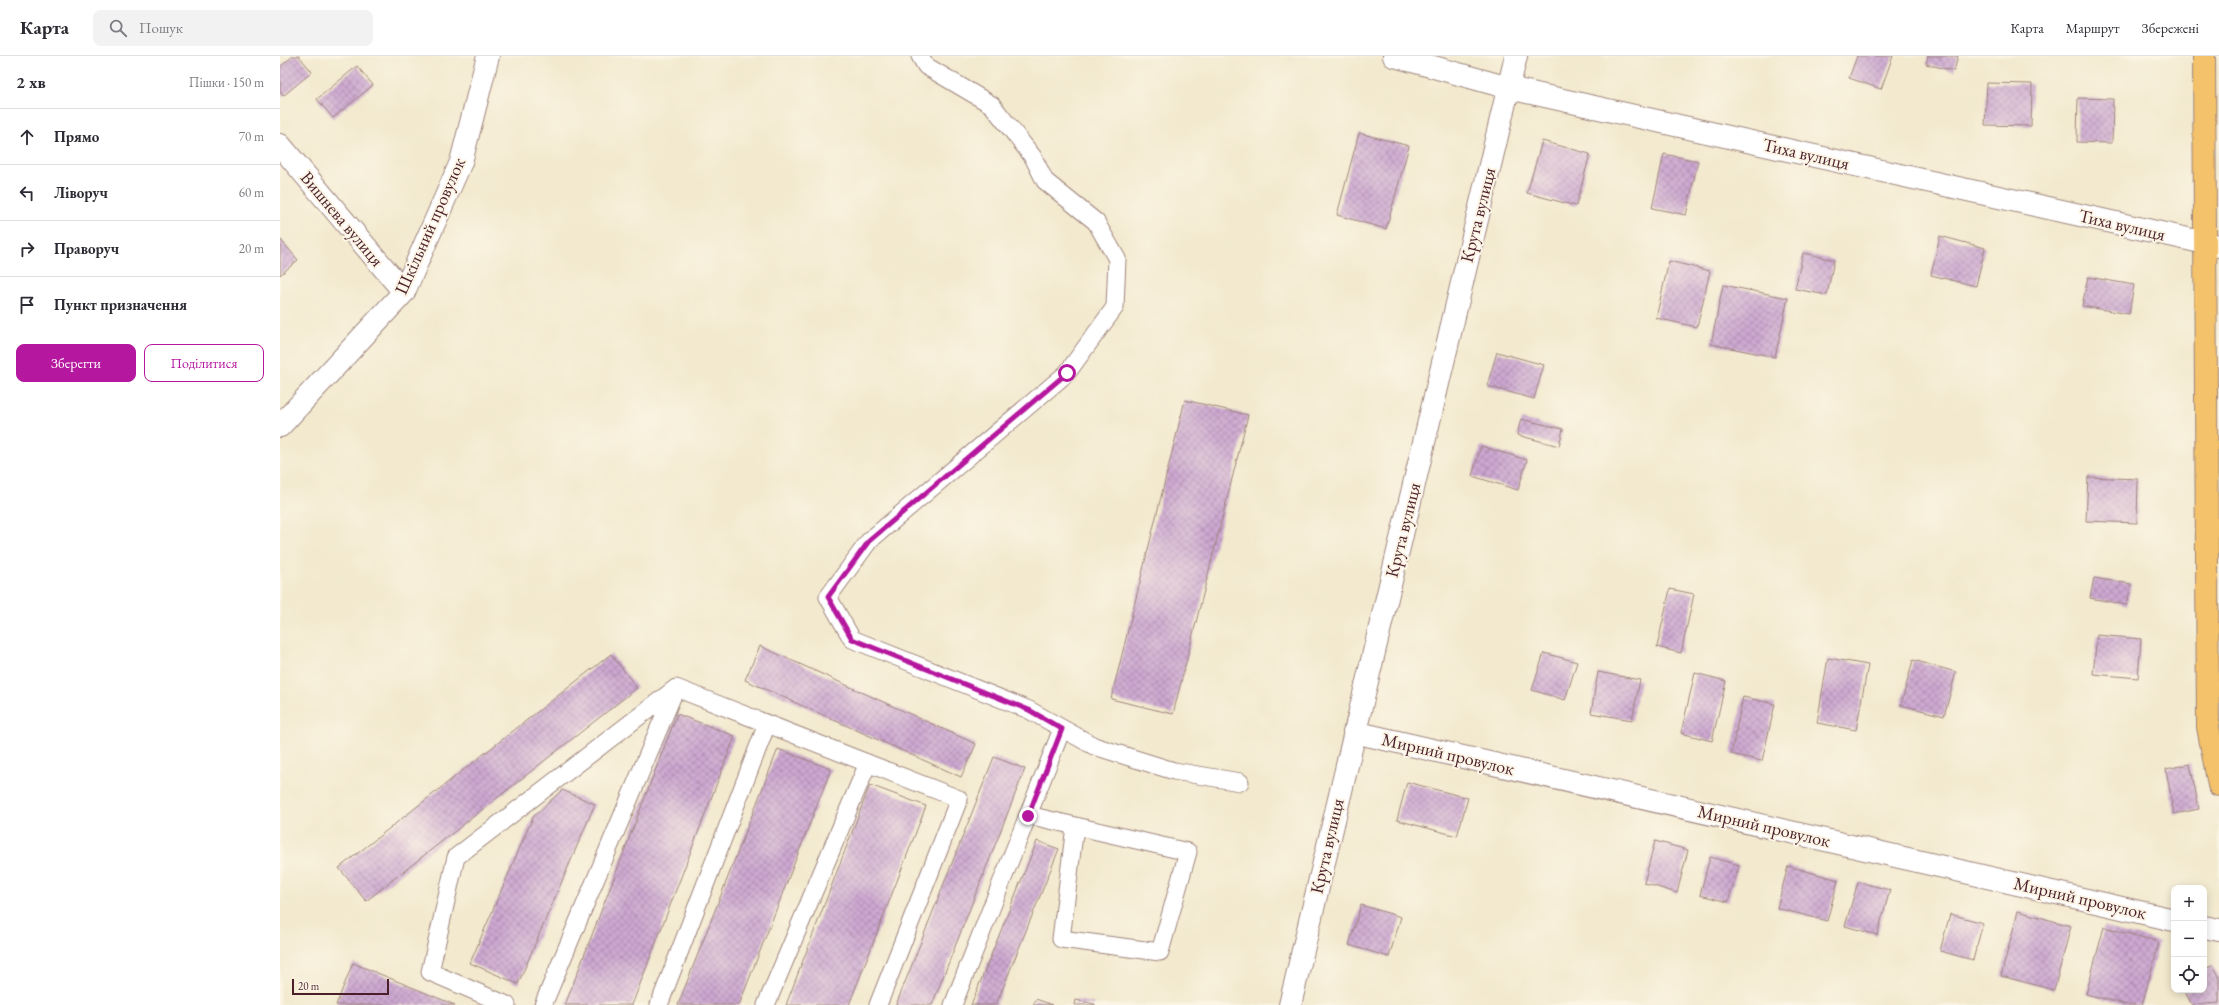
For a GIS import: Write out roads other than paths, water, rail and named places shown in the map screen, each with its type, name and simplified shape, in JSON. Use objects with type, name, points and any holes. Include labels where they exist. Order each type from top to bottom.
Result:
[{"type":"main road","points":[[2204,56],[2212,245],[2208,727],[2219,785]]},
{"type":"street","name":"Шкільний провулок","points":[[280,426],[404,292],[461,162],[488,56]]},
{"type":"street","name":"Тиха вулиця","points":[[1394,56],[1509,88],[2212,245]]},
{"type":"street","name":"Крута вулиця","points":[[1290,1005],[1516,56]]},
{"type":"street","name":"Вишнева вулиця","points":[[280,145],[404,292]]},
{"type":"street","name":"Мирний провулок","points":[[1354,732],[2171,919]]},
{"type":"street","points":[[2207,928],[2219,930]]},
{"type":"lane","points":[[920,56],[926,66],[992,105],[1033,157],[1045,182],[1096,222],[1117,259],[1115,307],[1067,373],[869,541],[828,597],[852,639],[1029,710],[1094,746],[1174,771],[1240,782]]},
{"type":"lane","points":[[676,688],[959,799],[878,1005]]},
{"type":"lane","points":[[507,1005],[430,972],[456,858],[676,688]]},
{"type":"lane","points":[[543,1005],[676,688]]},
{"type":"lane","points":[[659,1005],[767,724]]},
{"type":"lane","points":[[953,1005],[1062,729]]},
{"type":"lane","points":[[766,1005],[868,763]]},
{"type":"lane","points":[[1028,816],[1075,826],[1188,852],[1160,952],[1060,939],[1075,826]]}]
